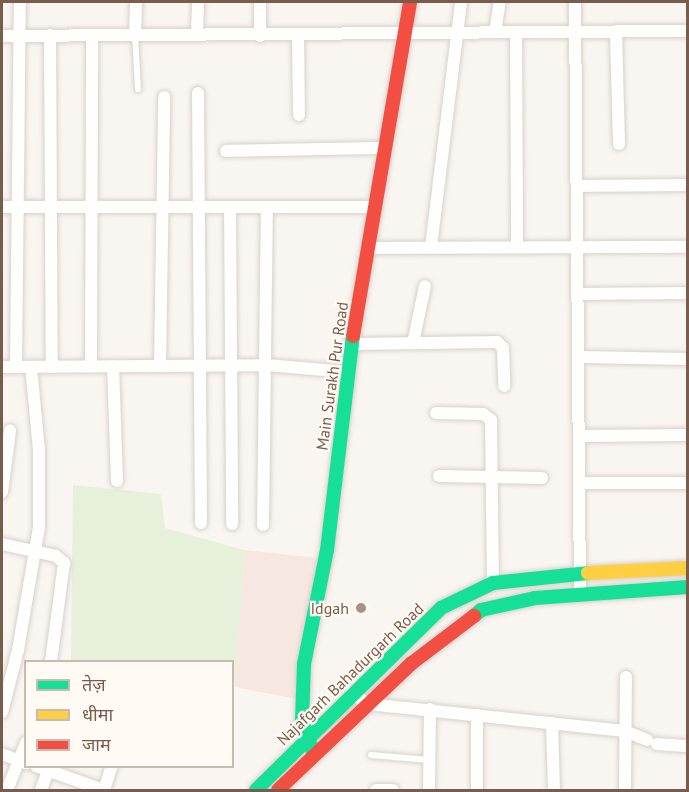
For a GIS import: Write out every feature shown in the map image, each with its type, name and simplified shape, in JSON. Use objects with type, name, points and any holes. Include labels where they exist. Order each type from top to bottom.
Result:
[{"type":"main road","name":"Main Surakh Pur Road","points":[[314,755],[307,738],[301,696],[304,664],[327,550],[347,372],[383,148],[410,2]]},
{"type":"main road","name":"Najafgarh Bahadurgarh Road","points":[[256,790],[352,693],[441,608],[493,583],[580,573],[687,568]]},
{"type":"main road","name":"Najafgarh Bahadurgarh Road","points":[[278,790],[412,663],[481,610],[580,594],[687,587]]},
{"type":"street","points":[[16,367],[20,2]]},
{"type":"street","points":[[135,35],[136,2]]},
{"type":"street","points":[[197,34],[198,2]]},
{"type":"street","points":[[260,2],[260,36]]},
{"type":"street","points":[[431,248],[461,2]]},
{"type":"street","points":[[495,32],[500,2]]},
{"type":"street","points":[[575,2],[580,594]]},
{"type":"street","points":[[2,36],[197,34],[260,36],[405,32],[687,31]]},
{"type":"street","points":[[516,32],[517,247]]},
{"type":"street","points":[[616,32],[619,144]]},
{"type":"street","points":[[50,35],[52,367]]},
{"type":"street","points":[[91,366],[92,35]]},
{"type":"street","points":[[298,35],[299,115]]},
{"type":"street","points":[[198,93],[201,523]]},
{"type":"street","points":[[160,366],[164,97]]},
{"type":"street","points":[[226,151],[383,148]]},
{"type":"street","points":[[578,186],[687,185]]},
{"type":"street","points":[[2,207],[373,207]]},
{"type":"street","points":[[230,207],[232,524]]},
{"type":"street","points":[[263,525],[267,365],[267,207]]},
{"type":"street","points":[[368,248],[687,247]]},
{"type":"street","points":[[413,343],[425,286]]},
{"type":"street","points":[[578,294],[687,293]]},
{"type":"street","points":[[353,344],[497,342],[503,348],[504,386]]},
{"type":"street","points":[[579,357],[687,359]]},
{"type":"street","points":[[2,367],[267,365],[347,372]]},
{"type":"street","points":[[113,366],[117,481]]},
{"type":"street","points":[[2,712],[18,650],[35,551],[40,500],[31,367]]},
{"type":"street","points":[[436,413],[488,416],[493,583]]},
{"type":"street","points":[[2,492],[10,431]]},
{"type":"street","points":[[579,436],[687,435]]},
{"type":"street","points":[[439,476],[542,477]]},
{"type":"street","points":[[579,483],[687,483]]},
{"type":"street","points":[[2,544],[56,556],[64,563],[51,660]]},
{"type":"street","points":[[625,790],[626,677]]},
{"type":"street","points":[[352,693],[368,704],[625,731],[652,742],[687,746]]},
{"type":"street","points":[[429,790],[430,709]]},
{"type":"street","points":[[477,715],[477,790]]},
{"type":"street","points":[[552,723],[554,790]]},
{"type":"street","points":[[2,754],[22,761],[7,790]]},
{"type":"street","points":[[41,790],[42,769],[103,790],[111,768]]},
{"type":"street","points":[[376,790],[393,790]]},
{"type":"lane","points":[[135,35],[138,89]]},
{"type":"lane","points":[[371,755],[429,760]]},
{"type":"shaded area","points":[[244,550],[318,558],[297,699],[235,687]]},
{"type":"green space","points":[[73,485],[161,494],[165,528],[244,550],[235,687],[234,660],[71,660]]},
{"type":"traffic: fast","points":[[314,755],[302,721],[304,664],[327,550],[353,336]]},
{"type":"traffic: fast","points":[[256,790],[441,608],[493,583],[588,573]]},
{"type":"traffic: fast","points":[[474,616],[481,610],[535,598],[688,587]]},
{"type":"traffic: slow","points":[[588,573],[688,568]]},
{"type":"traffic: jam","points":[[353,336],[410,2]]},
{"type":"traffic: jam","points":[[278,790],[412,663],[474,616]]},
{"type":"place","name":"Idgah","points":[[361,608]]}]
